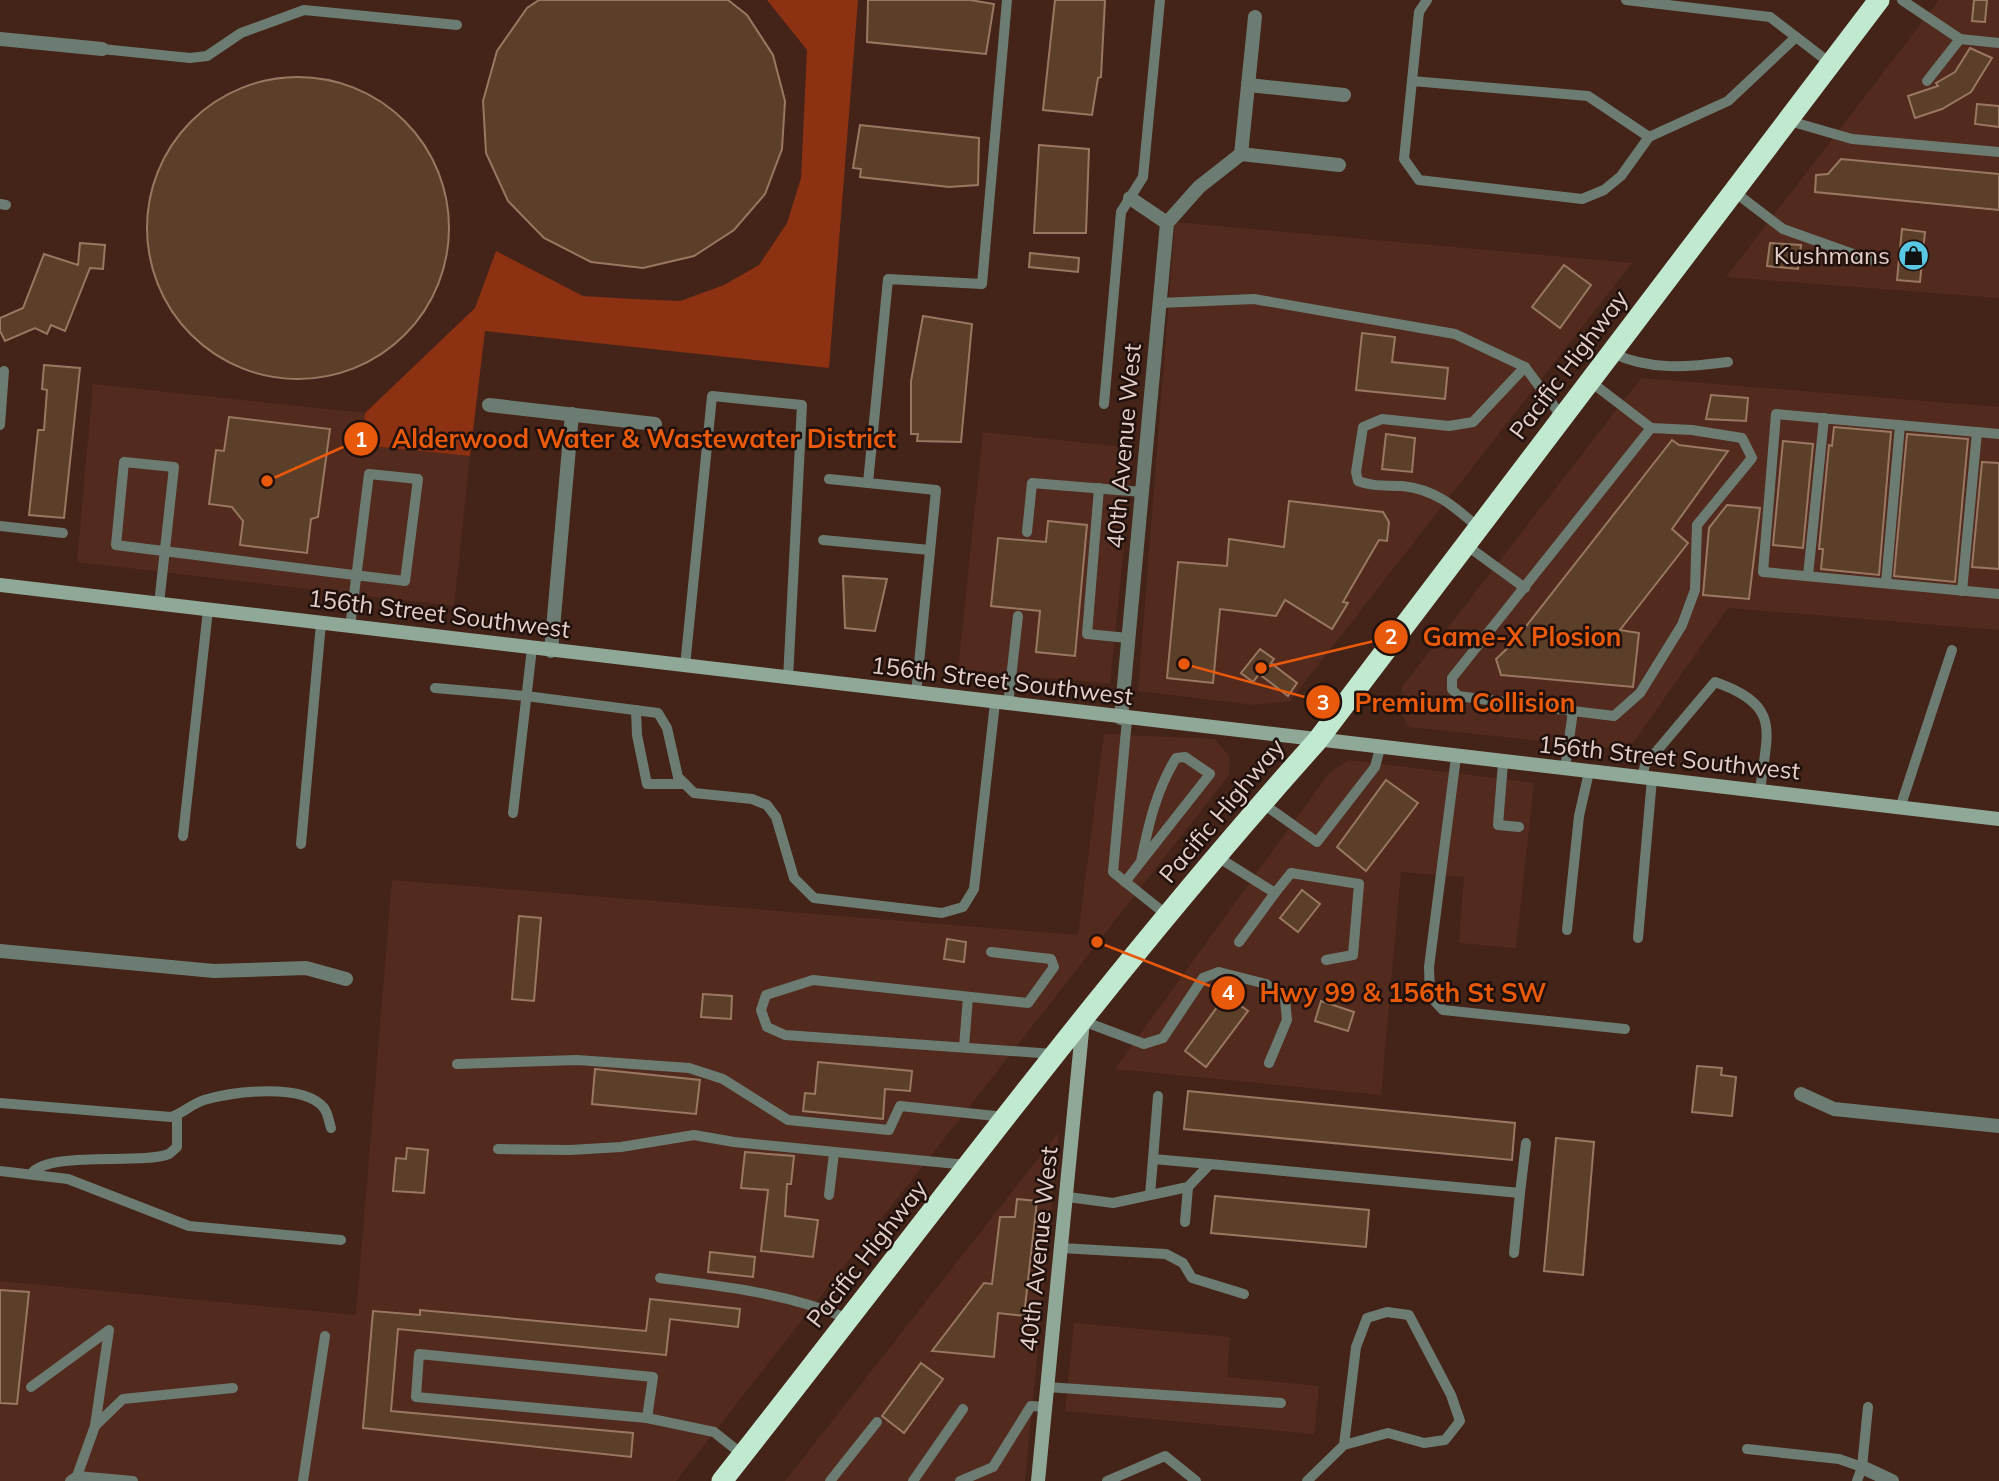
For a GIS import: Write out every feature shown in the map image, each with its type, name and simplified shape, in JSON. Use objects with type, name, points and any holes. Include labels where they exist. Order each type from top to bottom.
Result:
[{"type":"highway","name":"Pacific Highway","points":[[722,1481],[1083,1021],[1216,856],[1317,741],[1591,382],[1732,190],[1879,0]]},
{"type":"street","points":[[1241,154],[1255,17]]},
{"type":"street","points":[[0,39],[102,49]]},
{"type":"street","points":[[1248,85],[1344,95]]},
{"type":"street","points":[[1130,198],[1167,223],[1199,187],[1241,154],[1339,165]]},
{"type":"street","name":"40th Avenue West","points":[[1124,718],[1128,638],[1167,223]]},
{"type":"street","points":[[489,405],[655,424]]},
{"type":"street","points":[[551,651],[572,414]]},
{"type":"street","name":"156th Street Southwest","points":[[0,585],[1999,819]]},
{"type":"street","points":[[0,951],[214,971],[306,968],[345,979]]},
{"type":"street","name":"40th Avenue West","points":[[1038,1481],[1068,1197],[1083,1021]]},
{"type":"street","points":[[1801,1094],[1834,1109],[1999,1126]]},
{"type":"street","points":[[1859,1474],[1892,1481]]},
{"type":"lane","points":[[868,483],[888,279],[982,284],[1007,0]]},
{"type":"lane","points":[[1104,404],[1121,212],[1143,177],[1160,0]]},
{"type":"lane","points":[[1427,0],[1419,12],[1404,159],[1419,180],[1582,199],[1604,190],[1621,176],[1649,137],[1676,123],[1700,117],[1728,101],[1796,37]]},
{"type":"lane","points":[[1626,0],[1770,17],[1830,63]]},
{"type":"lane","points":[[1902,0],[1960,38],[1999,43]]},
{"type":"lane","points":[[102,49],[190,58],[206,56],[241,33],[304,10],[457,24]]},
{"type":"lane","points":[[1927,81],[1960,38]]},
{"type":"lane","points":[[1412,81],[1588,96],[1649,137]]},
{"type":"lane","points":[[1786,120],[1852,139],[1999,152]]},
{"type":"lane","points":[[1732,190],[1783,229],[1870,260]]},
{"type":"lane","points":[[1160,303],[1254,299],[1455,334],[1525,367],[1562,417]]},
{"type":"lane","points":[[1613,352],[1628,360],[1672,367],[1728,362]]},
{"type":"lane","points":[[1525,367],[1473,422],[1449,426],[1382,419],[1363,427],[1356,472],[1358,481],[1370,485],[1403,486],[1428,491],[1445,499],[1472,536],[1525,588]]},
{"type":"lane","points":[[0,425],[4,370]]},
{"type":"lane","points":[[1591,382],[1651,428],[1692,430],[1742,438],[1752,458],[1697,525],[1695,590],[1682,625],[1640,694],[1614,716],[1458,696],[1452,689],[1452,678],[1651,428]]},
{"type":"lane","points":[[685,666],[712,396],[802,405],[788,678]]},
{"type":"lane","points":[[1999,434],[1776,414],[1763,572],[1999,594]]},
{"type":"lane","points":[[1808,576],[1824,418]]},
{"type":"lane","points":[[1886,583],[1900,425]]},
{"type":"lane","points":[[1962,591],[1977,432]]},
{"type":"lane","points":[[1747,448],[1771,451]]},
{"type":"lane","points":[[159,604],[165,551],[174,467],[124,461],[116,545],[165,551],[356,575],[405,581],[418,479],[369,474],[356,575],[350,627]]},
{"type":"lane","points":[[829,479],[936,490],[916,694]]},
{"type":"lane","points":[[1027,532],[1032,482],[1142,492]]},
{"type":"lane","points":[[1100,488],[1087,634],[1128,638]]},
{"type":"lane","points":[[0,526],[63,533]]},
{"type":"lane","points":[[823,540],[930,550]]},
{"type":"lane","points":[[183,836],[208,610]]},
{"type":"lane","points":[[435,688],[526,696],[658,713],[667,727],[678,777],[694,793],[752,799],[767,805],[776,817],[794,878],[814,898],[942,913],[963,907],[974,889],[1001,704],[1018,616]]},
{"type":"lane","points":[[301,844],[321,623]]},
{"type":"lane","points":[[513,813],[532,648]]},
{"type":"lane","points":[[1900,808],[1952,650]]},
{"type":"lane","points":[[1638,938],[1647,779],[1645,765],[1715,682],[1737,689],[1761,707],[1768,734],[1760,792]]},
{"type":"lane","points":[[636,710],[637,735],[647,784],[685,784]]},
{"type":"lane","points":[[1565,769],[1573,711]]},
{"type":"lane","points":[[1124,718],[1113,872],[1168,916]]},
{"type":"lane","points":[[1262,803],[1317,842],[1376,767],[1380,748]]},
{"type":"lane","points":[[1125,882],[1142,861],[1210,774],[1185,757],[1176,758],[1163,778],[1152,806],[1142,861]]},
{"type":"lane","points":[[1457,757],[1429,967],[1430,996],[1443,1010],[1625,1029]]},
{"type":"lane","points":[[1503,762],[1498,825],[1519,827]]},
{"type":"lane","points":[[1567,930],[1580,816],[1589,772]]},
{"type":"lane","points":[[1216,856],[1275,893]]},
{"type":"lane","points":[[1239,942],[1291,873],[1359,884],[1353,955],[1326,960]]},
{"type":"lane","points":[[991,952],[1051,959],[1054,967],[1028,1003],[813,980],[766,995],[761,1010],[767,1027],[785,1035],[1057,1054]]},
{"type":"lane","points":[[1083,1021],[1144,1044],[1163,1038],[1203,978],[1219,972],[1266,984],[1285,999],[1287,1020],[1269,1063]]},
{"type":"lane","points":[[964,1048],[968,997]]},
{"type":"lane","points":[[457,1064],[577,1060],[689,1068],[723,1079],[788,1121],[889,1130],[901,1105],[1007,1117]]},
{"type":"lane","points":[[0,1103],[177,1115],[204,1100],[276,1091],[312,1099],[325,1108],[331,1128]]},
{"type":"lane","points":[[1150,1195],[1158,1096]]},
{"type":"lane","points":[[31,1174],[42,1166],[66,1162],[169,1154],[177,1147],[177,1115]]},
{"type":"lane","points":[[498,1149],[570,1150],[621,1147],[694,1135],[834,1153],[970,1166]]},
{"type":"lane","points":[[1514,1253],[1526,1143]]},
{"type":"lane","points":[[829,1195],[834,1153]]},
{"type":"lane","points":[[1153,1160],[1520,1193]]},
{"type":"lane","points":[[1068,1197],[1113,1203],[1188,1187],[1210,1164]]},
{"type":"lane","points":[[0,1171],[68,1179],[189,1226],[341,1240]]},
{"type":"lane","points":[[1185,1222],[1188,1187]]},
{"type":"lane","points":[[1061,1248],[1166,1254],[1183,1263],[1192,1278],[1244,1294]]},
{"type":"lane","points":[[660,1278],[769,1292],[806,1301],[849,1319]]},
{"type":"lane","points":[[1307,1481],[1344,1445],[1388,1433],[1424,1443],[1445,1440],[1460,1421],[1451,1395],[1409,1315],[1387,1312],[1367,1318],[1356,1347],[1344,1445]]},
{"type":"lane","points":[[31,1387],[109,1330],[95,1426],[73,1479],[133,1481]]},
{"type":"lane","points":[[303,1481],[325,1336]]},
{"type":"lane","points":[[647,1418],[653,1377],[419,1354],[416,1397],[647,1418],[714,1433],[743,1455]]},
{"type":"lane","points":[[1047,1387],[1281,1403]]},
{"type":"lane","points":[[95,1426],[123,1399],[233,1388]]},
{"type":"lane","points":[[960,1481],[993,1467],[1031,1406],[1045,1407]]},
{"type":"lane","points":[[1747,1449],[1839,1459],[1859,1474],[1868,1407]]},
{"type":"lane","points":[[913,1481],[963,1409]]},
{"type":"lane","points":[[830,1481],[877,1422]]},
{"type":"lane","points":[[1107,1481],[1165,1455],[1196,1481]]},
{"type":"shaded area","points":[[767,0],[858,0],[829,368],[485,331],[470,456],[361,445],[365,413],[475,308],[496,251],[583,296],[633,299],[680,301],[724,285],[759,265],[787,223],[801,178],[807,50]]},
{"type":"shaded area","points":[[1939,0],[1999,0],[1999,298],[1726,277]]},
{"type":"shaded area","points":[[1175,222],[1632,263],[1290,701],[1255,705],[1138,691]]},
{"type":"shaded area","points":[[1641,378],[1999,407],[1999,630],[1728,608],[1628,750],[1409,727],[1400,712],[1402,687]]},
{"type":"shaded area","points":[[93,384],[365,413],[362,445],[470,456],[454,606],[77,562]]},
{"type":"shaded area","points":[[983,432],[1134,448],[1110,684],[958,669]]},
{"type":"shaded area","points":[[1104,734],[1215,739],[1230,757],[1229,775],[676,1481],[0,1481],[0,1281],[356,1315],[392,880],[1078,935]]},
{"type":"shaded area","points":[[1349,760],[1534,783],[1516,948],[1459,943],[1464,877],[1401,872],[1381,1095],[1115,1069],[1329,773]]},
{"type":"shaded area","points":[[1059,1132],[1025,1481],[785,1481]]},
{"type":"shaded area","points":[[1074,1323],[1230,1337],[1227,1377],[1319,1386],[1314,1434],[1065,1411]]},
{"type":"building","points":[[539,0],[728,0],[747,15],[773,55],[785,101],[782,149],[765,194],[734,230],[694,256],[643,268],[591,262],[544,238],[508,201],[486,153],[483,101],[497,51],[527,8]]},
{"type":"building","points":[[868,0],[970,0],[994,4],[986,54],[867,42]]},
{"type":"building","points":[[1055,0],[1105,0],[1101,77],[1098,78],[1092,115],[1043,110]]},
{"type":"building","points":[[1974,0],[1987,0],[1985,22],[1972,21]]},
{"type":"building","points":[[1970,48],[1992,58],[1971,92],[1942,109],[1915,118],[1908,96],[1938,86],[1936,83],[1955,72]]},
{"type":"building","points":[[298,77],[327,80],[356,88],[382,102],[405,121],[424,144],[438,170],[446,199],[449,228],[446,257],[438,286],[424,312],[405,335],[382,354],[356,368],[327,376],[298,379],[269,376],[240,368],[214,354],[191,335],[172,312],[158,286],[150,257],[147,228],[150,199],[158,170],[172,144],[191,121],[214,102],[240,88],[269,80]]},
{"type":"building","points":[[1977,104],[1999,106],[1999,127],[1975,124]]},
{"type":"building","points":[[860,125],[979,138],[978,185],[949,187],[860,177],[861,169],[853,168]]},
{"type":"building","points":[[1039,145],[1089,149],[1086,233],[1034,233]]},
{"type":"building","points":[[1841,159],[1999,174],[1999,210],[1815,192],[1816,175],[1828,174]]},
{"type":"building","points":[[1902,229],[1925,232],[1920,282],[1897,280]]},
{"type":"building","points":[[80,243],[105,245],[103,269],[90,268],[65,331],[51,325],[47,334],[35,328],[5,341],[0,331],[0,318],[23,308],[44,254],[78,265]]},
{"type":"building","points":[[1770,243],[1801,245],[1798,269],[1767,266]]},
{"type":"building","points":[[1030,253],[1079,258],[1078,272],[1029,267]]},
{"type":"building","points":[[1564,265],[1591,285],[1560,328],[1532,307]]},
{"type":"building","points":[[923,316],[972,324],[961,442],[917,441],[918,434],[911,434],[911,381]]},
{"type":"building","points":[[1362,333],[1395,337],[1392,362],[1448,368],[1445,399],[1356,390]]},
{"type":"building","points":[[44,365],[80,368],[64,518],[29,515],[38,430],[44,430],[47,390],[42,389]]},
{"type":"building","points":[[1711,395],[1748,398],[1746,421],[1706,419]]},
{"type":"building","points":[[229,417],[330,429],[318,517],[311,519],[307,553],[240,545],[243,521],[232,507],[209,504],[216,450],[224,451]]},
{"type":"building","points":[[1834,427],[1891,432],[1879,575],[1821,569],[1823,549],[1819,549],[1829,445],[1832,446]]},
{"type":"building","points":[[1386,434],[1415,438],[1412,472],[1382,469]]},
{"type":"building","points":[[1907,434],[1968,439],[1955,582],[1894,576]]},
{"type":"building","points":[[1672,440],[1679,445],[1728,451],[1672,529],[1688,543],[1620,630],[1639,633],[1633,687],[1501,675],[1496,659],[1513,643]]},
{"type":"building","points":[[1783,441],[1813,444],[1803,548],[1773,545]]},
{"type":"building","points":[[1982,462],[1999,463],[1999,569],[1972,567]]},
{"type":"building","points":[[1289,501],[1383,512],[1389,522],[1387,541],[1379,540],[1343,602],[1348,603],[1332,629],[1285,600],[1276,616],[1220,609],[1213,683],[1167,678],[1178,562],[1227,566],[1229,539],[1284,547]]},
{"type":"building","points":[[1727,505],[1760,508],[1749,599],[1703,595],[1709,528]]},
{"type":"building","points":[[1048,521],[1087,525],[1075,656],[1036,652],[1040,611],[991,606],[998,538],[1046,542]]},
{"type":"building","points":[[843,576],[887,579],[875,631],[845,628]]},
{"type":"building","points":[[1260,649],[1274,659],[1271,663],[1297,683],[1288,696],[1259,674],[1253,682],[1241,673]]},
{"type":"building","points":[[1386,780],[1418,803],[1366,871],[1337,847]]},
{"type":"building","points":[[1302,890],[1320,904],[1298,932],[1280,918]]},
{"type":"building","points":[[519,916],[541,918],[534,1001],[512,999]]},
{"type":"building","points":[[947,939],[966,942],[964,962],[944,959]]},
{"type":"building","points":[[703,994],[732,996],[731,1019],[701,1017]]},
{"type":"building","points":[[1226,995],[1248,1011],[1206,1067],[1185,1051]]},
{"type":"building","points":[[1321,1001],[1354,1012],[1348,1031],[1315,1021]]},
{"type":"building","points":[[818,1062],[912,1071],[910,1091],[885,1089],[883,1119],[803,1111],[805,1093],[815,1094]]},
{"type":"building","points":[[1697,1066],[1722,1068],[1721,1075],[1736,1077],[1732,1116],[1692,1112]]},
{"type":"building","points":[[595,1069],[700,1080],[696,1114],[592,1104]]},
{"type":"building","points":[[1188,1091],[1515,1123],[1512,1160],[1184,1129]]},
{"type":"building","points":[[1556,1138],[1594,1142],[1583,1275],[1544,1271]]},
{"type":"building","points":[[407,1148],[428,1150],[424,1193],[393,1191],[396,1158],[406,1159]]},
{"type":"building","points":[[745,1152],[794,1156],[791,1184],[787,1184],[785,1216],[818,1220],[813,1257],[761,1251],[768,1190],[741,1188]]},
{"type":"building","points":[[1215,1196],[1369,1210],[1366,1247],[1211,1233]]},
{"type":"building","points":[[1017,1199],[1037,1201],[1024,1316],[998,1313],[994,1357],[932,1351],[984,1283],[992,1284],[1000,1217],[1015,1217]]},
{"type":"building","points":[[710,1252],[755,1257],[753,1277],[708,1272]]},
{"type":"building","points":[[0,1290],[29,1292],[17,1404],[0,1403]]},
{"type":"building","points":[[650,1299],[740,1309],[738,1327],[670,1319],[666,1355],[398,1329],[391,1411],[633,1433],[631,1457],[363,1428],[373,1311],[420,1315],[420,1310],[646,1331]]},
{"type":"building","points":[[921,1363],[943,1379],[904,1433],[882,1416]]},
{"type":"place","name":"Kushmans","points":[[1913,256]]},
{"type":"place","name":"Alderwood Water & Wastewater District","points":[[267,481]]},
{"type":"place","name":"Premium Collision","points":[[1184,664]]},
{"type":"place","name":"Game-X Plosion","points":[[1261,668]]},
{"type":"place","name":"Hwy 99 & 156th St SW","points":[[1097,942]]}]
